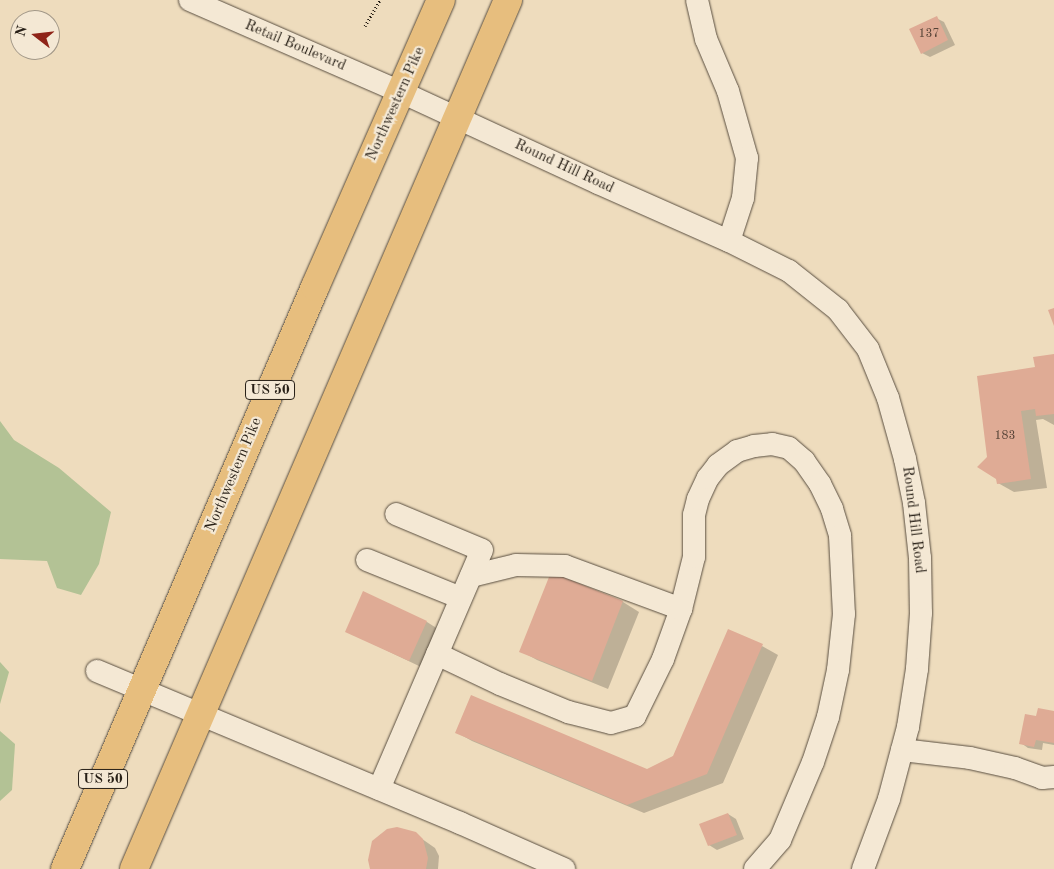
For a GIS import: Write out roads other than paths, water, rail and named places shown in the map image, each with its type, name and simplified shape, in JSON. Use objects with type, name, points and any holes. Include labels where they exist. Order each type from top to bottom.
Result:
[{"type":"main road","name":"Northwestern Pike","points":[[65,869],[141,689],[441,0]]},
{"type":"main road","points":[[134,869],[508,0]]},
{"type":"street","name":"Retail Boulevard","points":[[190,0],[401,92]]},
{"type":"street","points":[[697,0],[706,39],[728,91],[747,158],[744,198],[729,241]]},
{"type":"street","name":"Round Hill Road","points":[[401,92],[729,241],[789,271],[838,310],[868,349],[888,398],[905,459],[914,502],[920,558],[921,614],[917,669],[902,750],[890,799],[864,869]]},
{"type":"street","points":[[437,654],[500,684],[568,712],[611,723],[635,716],[663,659],[681,609],[694,557],[694,515],[698,499],[708,478],[718,465],[737,451],[754,446],[772,444],[789,448],[804,461],[820,484],[832,509],[841,546],[844,614],[838,670],[828,717],[814,762],[780,840],[755,869]]},
{"type":"street","points":[[379,788],[482,550],[396,514]]},
{"type":"street","points":[[367,560],[462,598]]},
{"type":"street","points":[[471,576],[516,565],[565,566],[681,609]]},
{"type":"street","points":[[96,671],[379,788],[564,869]]},
{"type":"street","points":[[902,750],[970,758],[1015,768],[1042,778],[1054,777]]}]
